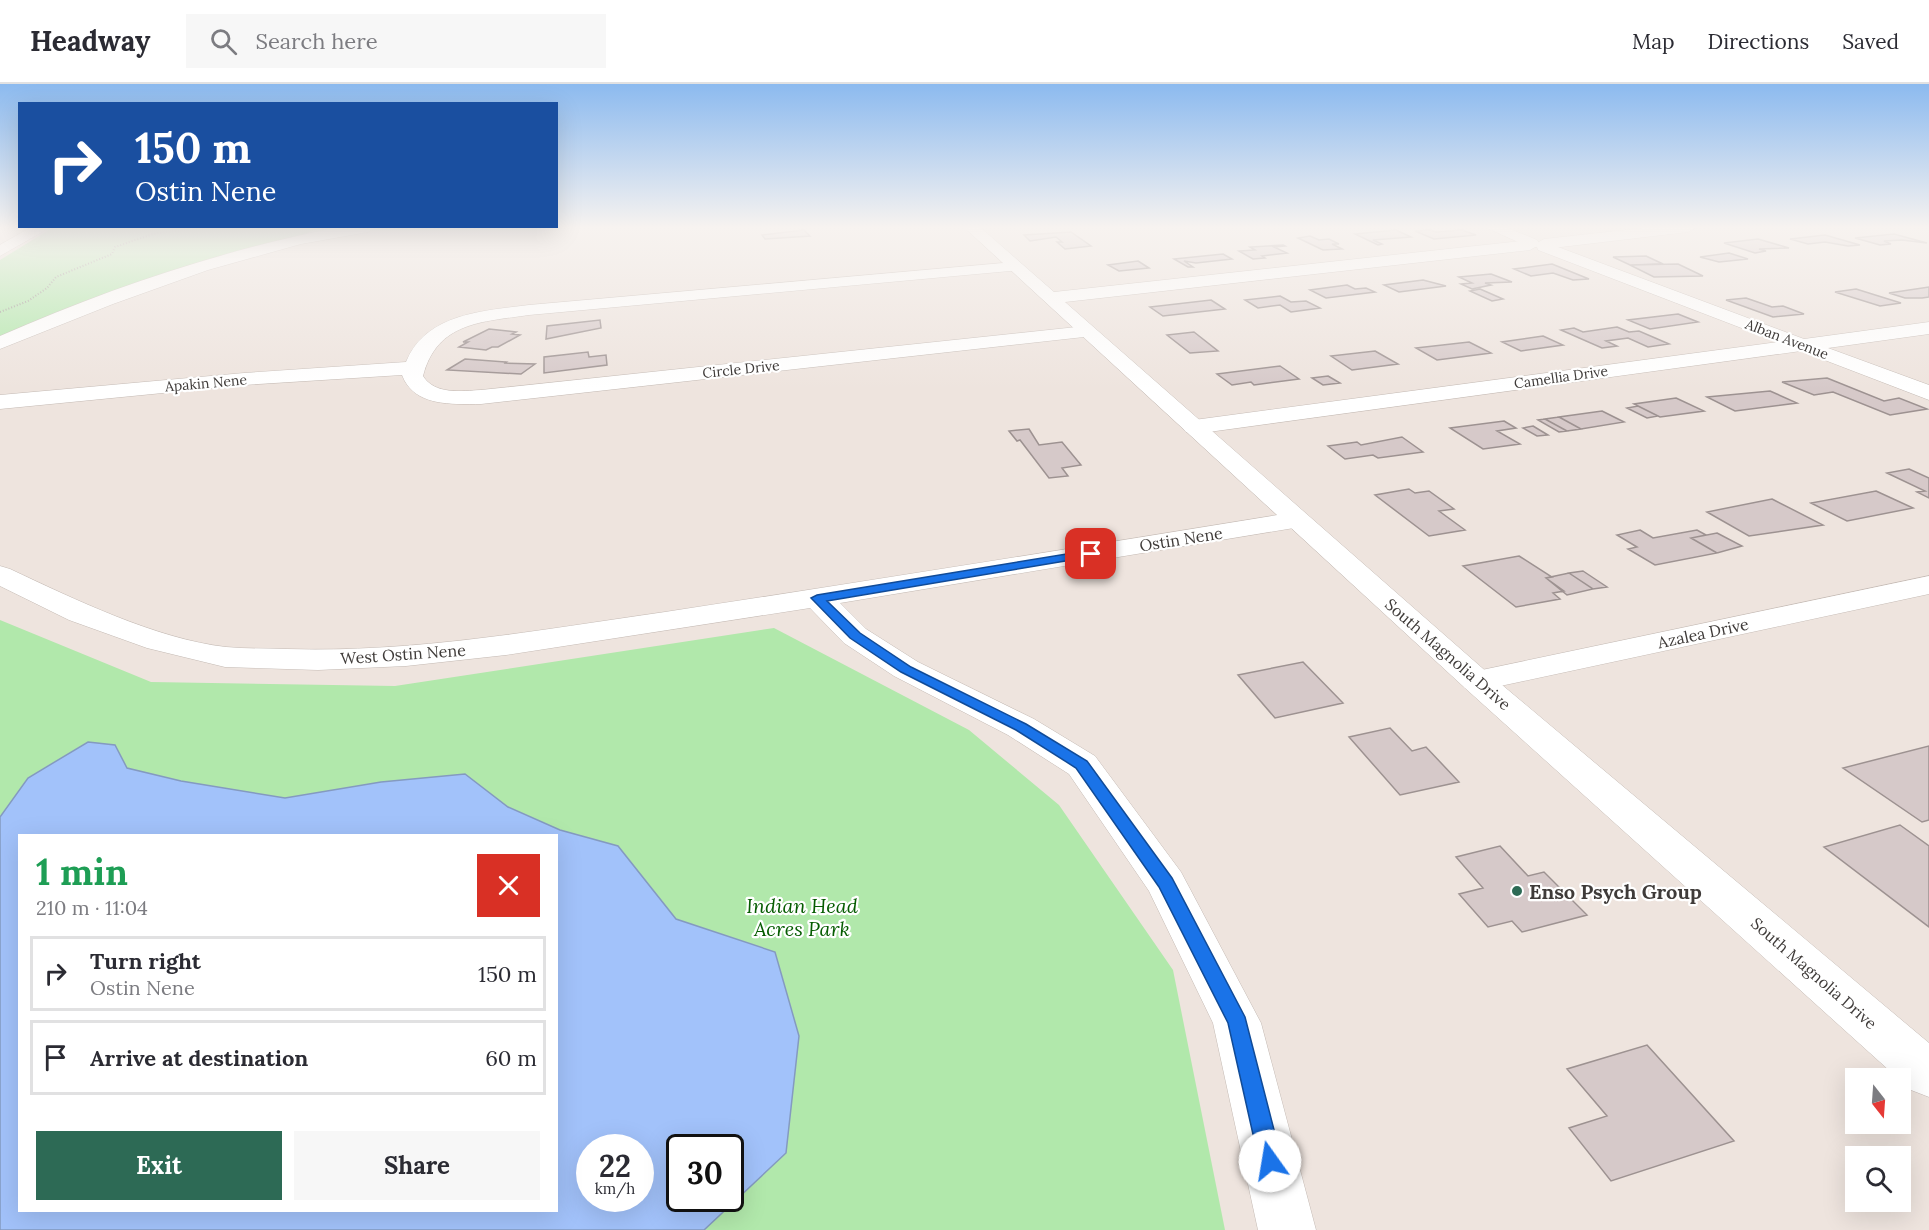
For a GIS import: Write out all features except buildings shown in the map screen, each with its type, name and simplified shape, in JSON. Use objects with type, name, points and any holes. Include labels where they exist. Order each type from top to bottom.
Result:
[{"type":"street","points":[[0,343],[29,329],[155,281]]},
{"type":"street","points":[[413,368],[435,335],[457,322],[499,313],[853,281]]},
{"type":"street","name":"South Magnolia Drive","points":[[1031,281],[1477,681],[1929,1074]]},
{"type":"street","points":[[1049,298],[1201,281]]},
{"type":"street","name":"Alban Avenue","points":[[1634,281],[1929,393]]},
{"type":"street","name":"Camellia Drive","points":[[1194,427],[1929,328]]},
{"type":"street","name":"Circle Drive","points":[[413,368],[412,376],[416,384],[428,394],[448,397],[481,397],[1086,332]]},
{"type":"street","name":"Apakin Nene","points":[[0,402],[244,379],[413,368]]},
{"type":"street","name":"Ostin Nene","points":[[817,598],[1296,520]]},
{"type":"street","name":"West Ostin Nene","points":[[0,575],[80,613],[158,641],[225,657],[307,660],[406,656],[506,645],[817,598]]},
{"type":"street","name":"Azalea Drive","points":[[1477,681],[1929,585]]},
{"type":"street","points":[[817,598],[855,636],[906,669],[1021,727],[1082,765],[1166,883],[1238,1023],[1287,1230]]},
{"type":"path","points":[[0,312],[28,301],[52,281]]},
{"type":"green space","points":[[0,281],[167,281],[0,337]]},
{"type":"green space","name":"Indian Head Acres Park","points":[[0,620],[151,682],[395,686],[774,628],[969,730],[1059,805],[1173,970],[1225,1230],[0,1230]]},
{"type":"water","points":[[88,742],[115,745],[127,768],[181,781],[285,798],[381,782],[465,774],[508,807],[560,830],[618,846],[676,919],[775,952],[799,1036],[786,1153],[744,1192],[744,1134],[666,1134],[666,1212],[723,1212],[704,1230],[0,1230],[0,817],[28,778]]},
{"type":"place","name":"Enso Psych Group","points":[[1517,891]]},
{"type":"route","points":[[1091,554],[817,598],[855,636],[906,669],[1021,727],[1082,765],[1166,883],[1238,1023],[1270,1161]]}]
